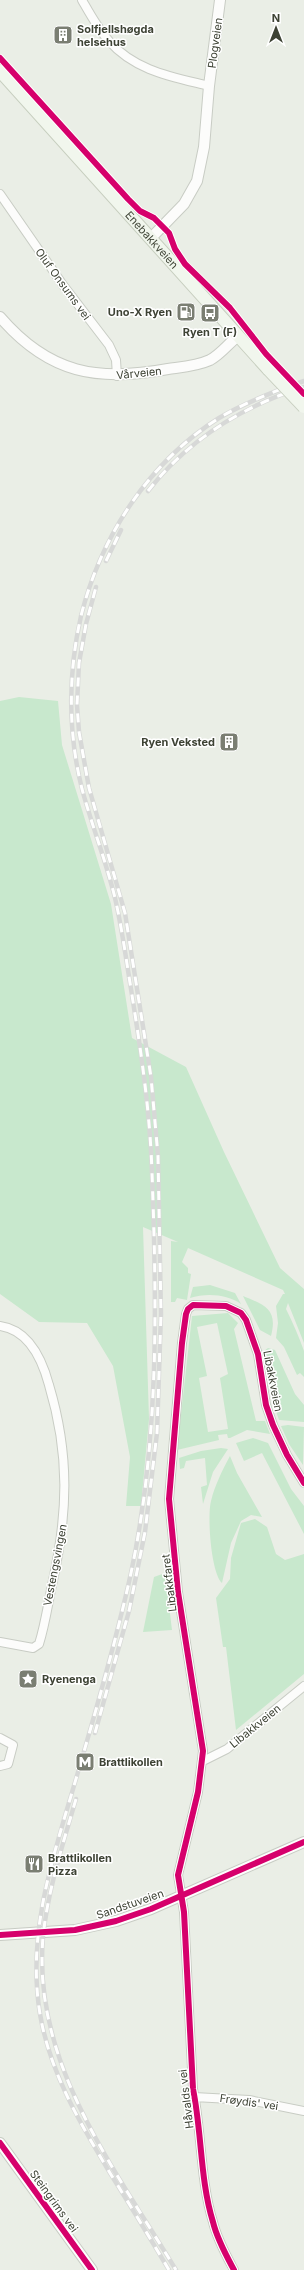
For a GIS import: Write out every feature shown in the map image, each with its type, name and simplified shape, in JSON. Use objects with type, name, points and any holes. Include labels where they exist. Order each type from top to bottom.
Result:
[{"type":"main road","name":"Enebakkveien","points":[[0,71],[238,336],[304,407]]},
{"type":"street","points":[[82,0],[109,41],[126,57],[144,68],[209,86]]},
{"type":"street","name":"Plogveien","points":[[151,238],[184,204],[197,181],[204,147],[209,86],[220,0]]},
{"type":"street","name":"Oluf Onsums vei","points":[[0,194],[63,285],[109,345],[116,360],[117,376]]},
{"type":"street","name":"Vårveien","points":[[0,317],[27,344],[50,359],[82,371],[117,376],[157,372],[201,363],[218,355],[238,336]]},
{"type":"street","name":"Libakkfaret","points":[[180,1896],[178,1875],[203,1761],[178,1592],[169,1499],[171,1457],[186,1314],[188,1309],[200,1304],[231,1308]]},
{"type":"street","name":"Libakkveien","points":[[231,1308],[244,1317],[253,1334],[258,1354],[266,1405],[287,1456],[304,1483]]},
{"type":"street","name":"Vestengsvingen","points":[[0,1326],[11,1328],[27,1339],[46,1372],[58,1412],[66,1477],[64,1525],[59,1556],[39,1644],[33,1648],[0,1642]]},
{"type":"street","name":"Libakkveien","points":[[203,1761],[227,1749],[304,1686]]},
{"type":"street","points":[[0,1738],[13,1745],[8,1764],[0,1766]]},
{"type":"street","name":"Sandstuveien","points":[[0,1935],[62,1932],[103,1925],[135,1915],[304,1842]]},
{"type":"street","name":"Håvalds vei","points":[[180,1896],[184,1912],[194,2097],[197,2105],[208,2196],[213,2222],[234,2270]]},
{"type":"street","name":"Frøydis' vei","points":[[194,2097],[254,2101],[304,2111]]},
{"type":"street","name":"Steingrims vei","points":[[0,2143],[92,2270]]},
{"type":"green space","points":[[19,697],[58,701],[62,745],[111,904],[132,1038],[186,1067],[224,1152],[280,1268],[304,1289],[304,1343],[288,1303],[286,1309],[304,1351],[304,1377],[300,1373],[297,1375],[284,1347],[276,1338],[278,1323],[276,1306],[283,1294],[285,1294],[283,1290],[188,1248],[182,1262],[188,1268],[188,1273],[191,1274],[187,1300],[177,1298],[175,1302],[171,1302],[171,1241],[178,1242],[143,1227],[149,1419],[141,1506],[126,1506],[130,1457],[113,1366],[87,1323],[39,1322],[0,1294],[0,701]]},
{"type":"green space","points":[[210,1285],[235,1293],[241,1304],[229,1298],[216,1295],[203,1295],[190,1298],[193,1287]]},
{"type":"green space","points":[[243,1296],[258,1302],[268,1309],[273,1320],[271,1336],[260,1330]]},
{"type":"green space","points":[[228,1313],[238,1323],[234,1329],[256,1421],[265,1421],[270,1434],[247,1430],[230,1438],[228,1438],[227,1434],[218,1435],[219,1440],[177,1450],[192,1316]],"holes":[[[217,1323],[228,1374],[220,1378],[228,1429],[208,1432],[199,1378],[207,1376],[197,1327]]]},
{"type":"green space","points":[[268,1348],[275,1350],[295,1394],[304,1405],[304,1422],[279,1420],[266,1369],[264,1351]]},
{"type":"green space","points":[[288,1425],[304,1427],[303,1465],[289,1444],[281,1426]]},
{"type":"green space","points":[[253,1438],[268,1443],[291,1489],[304,1506],[304,1534],[262,1453],[244,1461],[236,1443]]},
{"type":"green space","points":[[221,1448],[228,1449],[213,1472],[203,1504],[201,1487],[207,1485],[205,1458],[186,1461],[184,1468],[180,1469],[179,1458],[201,1451]]},
{"type":"green space","points":[[230,1456],[237,1473],[262,1517],[251,1515],[241,1521],[231,1543],[222,1583],[215,1568],[209,1519],[211,1501]]},
{"type":"green space","points":[[255,1519],[267,1527],[276,1554],[285,1560],[304,1554],[304,1674],[236,1730],[226,1647],[223,1647],[216,1598],[230,1579],[231,1558],[241,1523]]},
{"type":"green space","points":[[165,1573],[172,1630],[143,1632],[154,1577]]},
{"type":"railway","points":[[169,2270],[99,2154],[68,2097],[51,2057],[45,2036],[40,2014],[37,1983],[37,1952],[45,1892],[60,1832],[106,1674],[131,1573],[147,1474],[154,1374],[154,1223],[151,1150],[144,1081],[135,1012],[115,898],[77,768],[72,725],[72,681],[81,616],[90,586],[101,558],[115,530],[131,504],[150,479],[171,456],[194,436],[219,418],[261,397],[304,381]]},
{"type":"railway","points":[[148,491],[181,456],[218,427],[260,404],[304,387]]},
{"type":"railway","points":[[106,561],[121,530]]},
{"type":"railway","points":[[95,1733],[129,1611],[145,1532],[157,1433],[161,1314],[158,1156],[151,1077],[125,913],[89,788],[79,732],[77,705],[79,663],[86,624],[96,587]]},
{"type":"railway","points":[[76,1799],[52,1884],[45,1919],[43,1937],[43,1983],[50,2028],[64,2071],[82,2112],[104,2153],[176,2270]]},
{"type":"cycle path","points":[[0,58],[128,199],[140,211],[154,218],[169,233],[175,249],[185,264],[230,308],[266,354],[304,394]]},
{"type":"cycle path","points":[[234,2270],[217,2235],[209,2206],[203,2173],[193,2089],[184,1912],[178,1875],[198,1792],[203,1751],[178,1592],[169,1499],[182,1343],[186,1314],[188,1309],[193,1305],[226,1306],[241,1313],[246,1320],[258,1354],[266,1405],[273,1425],[287,1455],[304,1483]]},
{"type":"cycle path","points":[[0,1935],[75,1930],[116,1921],[151,1909],[304,1842]]},
{"type":"cycle path","points":[[0,2143],[92,2270]]},
{"type":"place","name":"Solfjellshøgda helsehus","points":[[63,35]]},
{"type":"place","name":"Uno-X Ryen","points":[[186,312]]},
{"type":"place","name":"Ryen T (F)","points":[[210,313]]},
{"type":"place","name":"Ryen Veksted","points":[[229,742]]},
{"type":"place","name":"Ryenenga","points":[[28,1679]]},
{"type":"place","name":"Brattlikollen","points":[[85,1762]]},
{"type":"place","name":"Brattlikollen Pizza","points":[[34,1864]]}]
